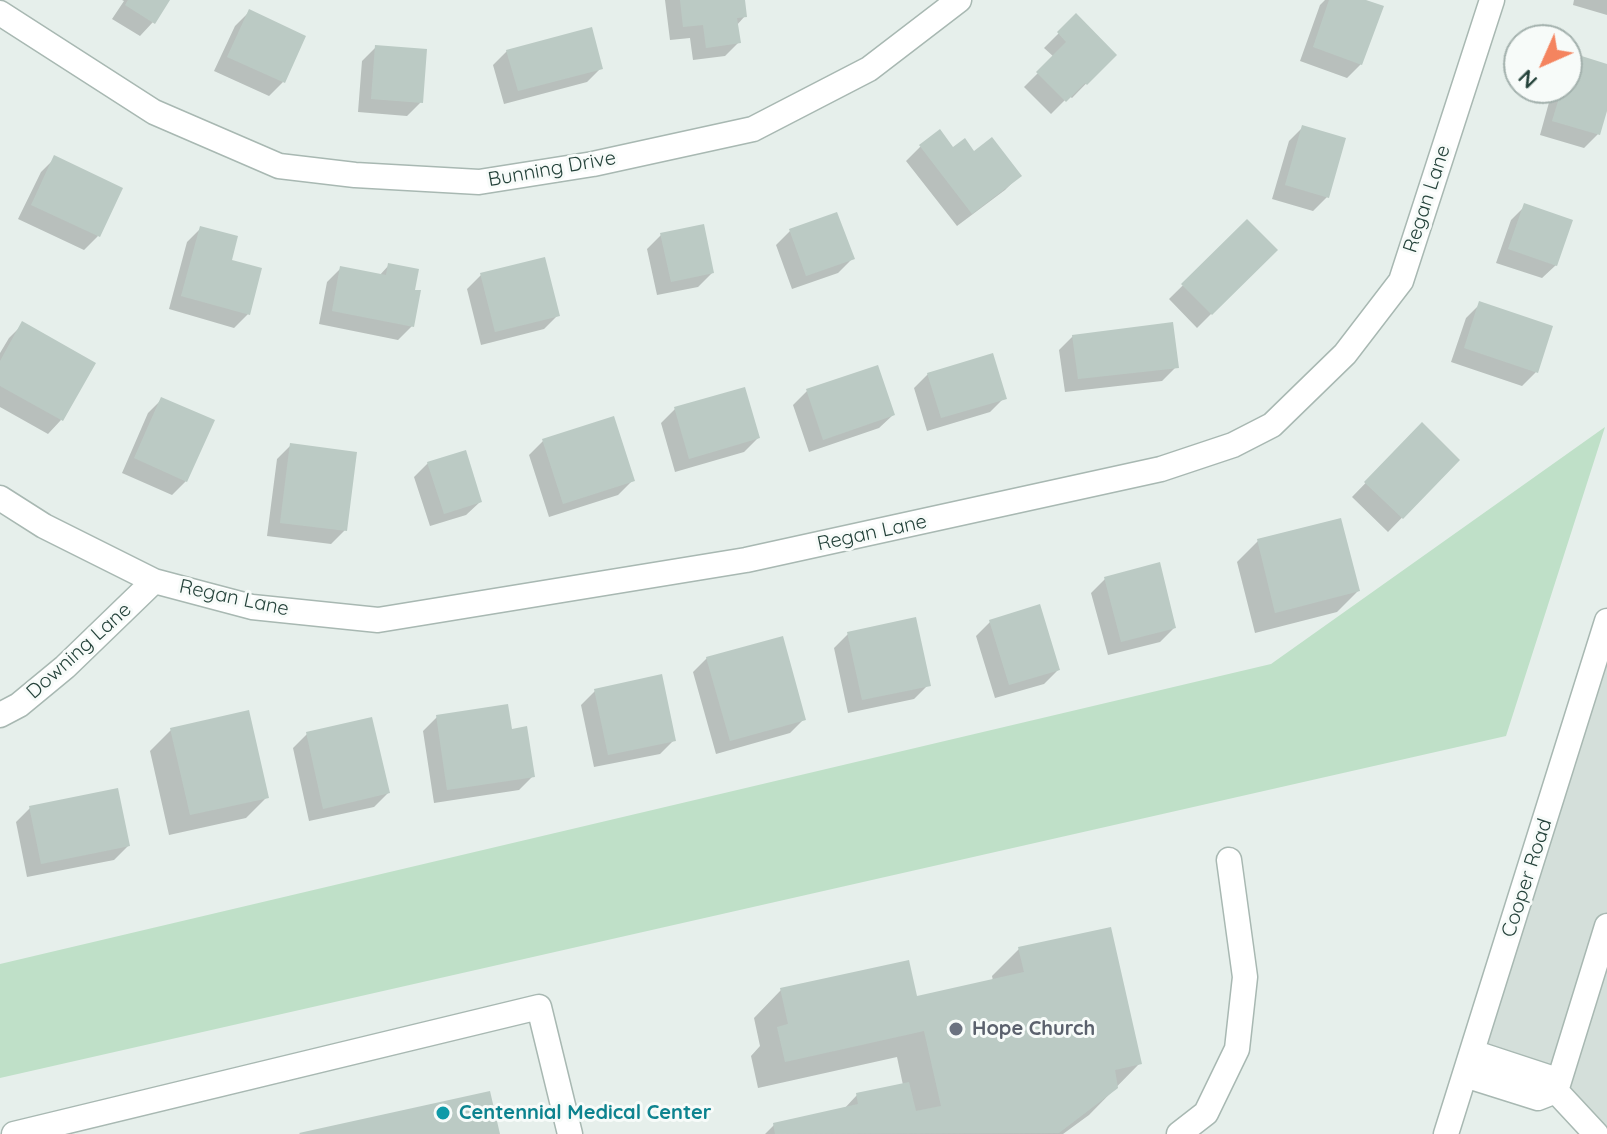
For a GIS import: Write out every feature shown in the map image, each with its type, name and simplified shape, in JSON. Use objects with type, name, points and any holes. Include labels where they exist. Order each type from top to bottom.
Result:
[{"type":"street","name":"Bunning Drive","points":[[0,13],[154,112],[279,166],[355,175],[479,182],[593,164],[753,129],[869,69],[959,0]]},
{"type":"street","name":"Regan Lane","points":[[0,498],[44,526],[154,581],[252,607],[378,620],[746,560],[1161,469],[1233,445],[1272,425],[1345,354],[1401,281],[1492,0]]},
{"type":"street","name":"Downing Lane","points":[[0,715],[19,705],[65,667],[154,581]]},
{"type":"street","name":"Cooper Road","points":[[1446,1134],[1607,621]]},
{"type":"street","points":[[1179,1134],[1206,1113],[1237,1049],[1245,977],[1229,860]]},
{"type":"street","points":[[1556,1091],[1607,926]]},
{"type":"street","points":[[14,1134],[76,1127],[539,1007],[570,1134]]},
{"type":"street","points":[[1469,1063],[1548,1077],[1556,1091],[1596,1134]]},
{"type":"shaded area","points":[[1607,621],[1607,1134],[1556,1092],[1465,1075]]},
{"type":"green space","points":[[1605,427],[1506,736],[0,1078],[0,964],[1271,664]]},
{"type":"building","points":[[128,0],[170,0],[155,24],[125,5]]},
{"type":"building","points":[[680,0],[745,0],[747,17],[737,18],[741,43],[706,48],[703,25],[683,27]]},
{"type":"building","points":[[1329,0],[1366,0],[1384,6],[1362,65],[1313,47]]},
{"type":"building","points":[[249,9],[306,36],[285,83],[227,57]]},
{"type":"building","points":[[1076,13],[1117,55],[1066,102],[1036,72],[1066,42],[1057,32]]},
{"type":"building","points":[[592,27],[603,69],[518,91],[506,50]]},
{"type":"building","points":[[375,45],[427,49],[423,103],[371,99]]},
{"type":"building","points":[[1583,56],[1607,64],[1607,111],[1600,135],[1552,121],[1557,104],[1583,104]]},
{"type":"building","points":[[1302,125],[1346,138],[1329,198],[1285,185]]},
{"type":"building","points":[[940,129],[953,147],[965,138],[974,151],[992,137],[1022,176],[972,214],[919,145]]},
{"type":"building","points":[[54,155],[123,188],[100,237],[31,205]]},
{"type":"building","points":[[1524,203],[1573,220],[1557,266],[1508,249]]},
{"type":"building","points":[[837,212],[855,259],[806,276],[789,229]]},
{"type":"building","points":[[1247,219],[1278,250],[1212,315],[1181,284]]},
{"type":"building","points":[[704,224],[714,273],[671,282],[660,233]]},
{"type":"building","points":[[200,226],[238,236],[232,260],[262,268],[250,315],[181,296]]},
{"type":"building","points":[[545,257],[560,316],[495,332],[480,273]]},
{"type":"building","points":[[388,263],[419,269],[415,290],[421,290],[414,327],[332,311],[340,266],[386,275]]},
{"type":"building","points":[[1479,301],[1553,326],[1538,373],[1464,348]]},
{"type":"building","points":[[22,321],[96,363],[63,421],[0,386],[0,361]]},
{"type":"building","points":[[1173,322],[1179,368],[1078,379],[1072,335]]},
{"type":"building","points":[[993,353],[1007,399],[941,418],[927,373]]},
{"type":"building","points":[[878,365],[895,415],[823,440],[806,389]]},
{"type":"building","points":[[745,387],[760,438],[689,459],[674,407]]},
{"type":"building","points":[[161,397],[215,420],[187,482],[134,458]]},
{"type":"building","points":[[614,416],[635,481],[563,504],[542,439]]},
{"type":"building","points":[[1422,422],[1460,460],[1403,519],[1364,482]]},
{"type":"building","points":[[290,443],[357,452],[347,531],[280,523]]},
{"type":"building","points":[[466,450],[482,502],[444,514],[427,462]]},
{"type":"building","points":[[1341,518],[1360,591],[1275,613],[1257,539]]},
{"type":"building","points":[[1160,562],[1176,628],[1121,642],[1104,577]]},
{"type":"building","points":[[1040,604],[1060,670],[1009,685],[989,620]]},
{"type":"building","points":[[916,617],[931,686],[862,700],[847,632]]},
{"type":"building","points":[[783,636],[806,720],[730,741],[706,657]]},
{"type":"building","points":[[662,674],[676,741],[608,755],[594,689]]},
{"type":"building","points":[[508,704],[512,729],[527,726],[535,777],[447,790],[436,715]]},
{"type":"building","points":[[249,710],[269,798],[190,815],[170,728]]},
{"type":"building","points":[[372,717],[390,793],[323,809],[306,732]]},
{"type":"building","points":[[118,788],[130,846],[41,864],[29,806]]},
{"type":"building","name":"Hope Church","points":[[1111,927],[1142,1064],[1115,1070],[1118,1088],[1059,1133],[775,1134],[773,1123],[858,1104],[856,1093],[909,1082],[916,1111],[941,1106],[924,1031],[785,1062],[777,1027],[788,1024],[780,988],[909,960],[917,996],[1024,972],[1018,947]]},
{"type":"building","name":"Centennial Medical Center","points":[[490,1091],[500,1134],[299,1133]]},
{"type":"place","name":"Hope Church","points":[[956,1029]]},
{"type":"place","name":"Centennial Medical Center","points":[[443,1113]]}]
